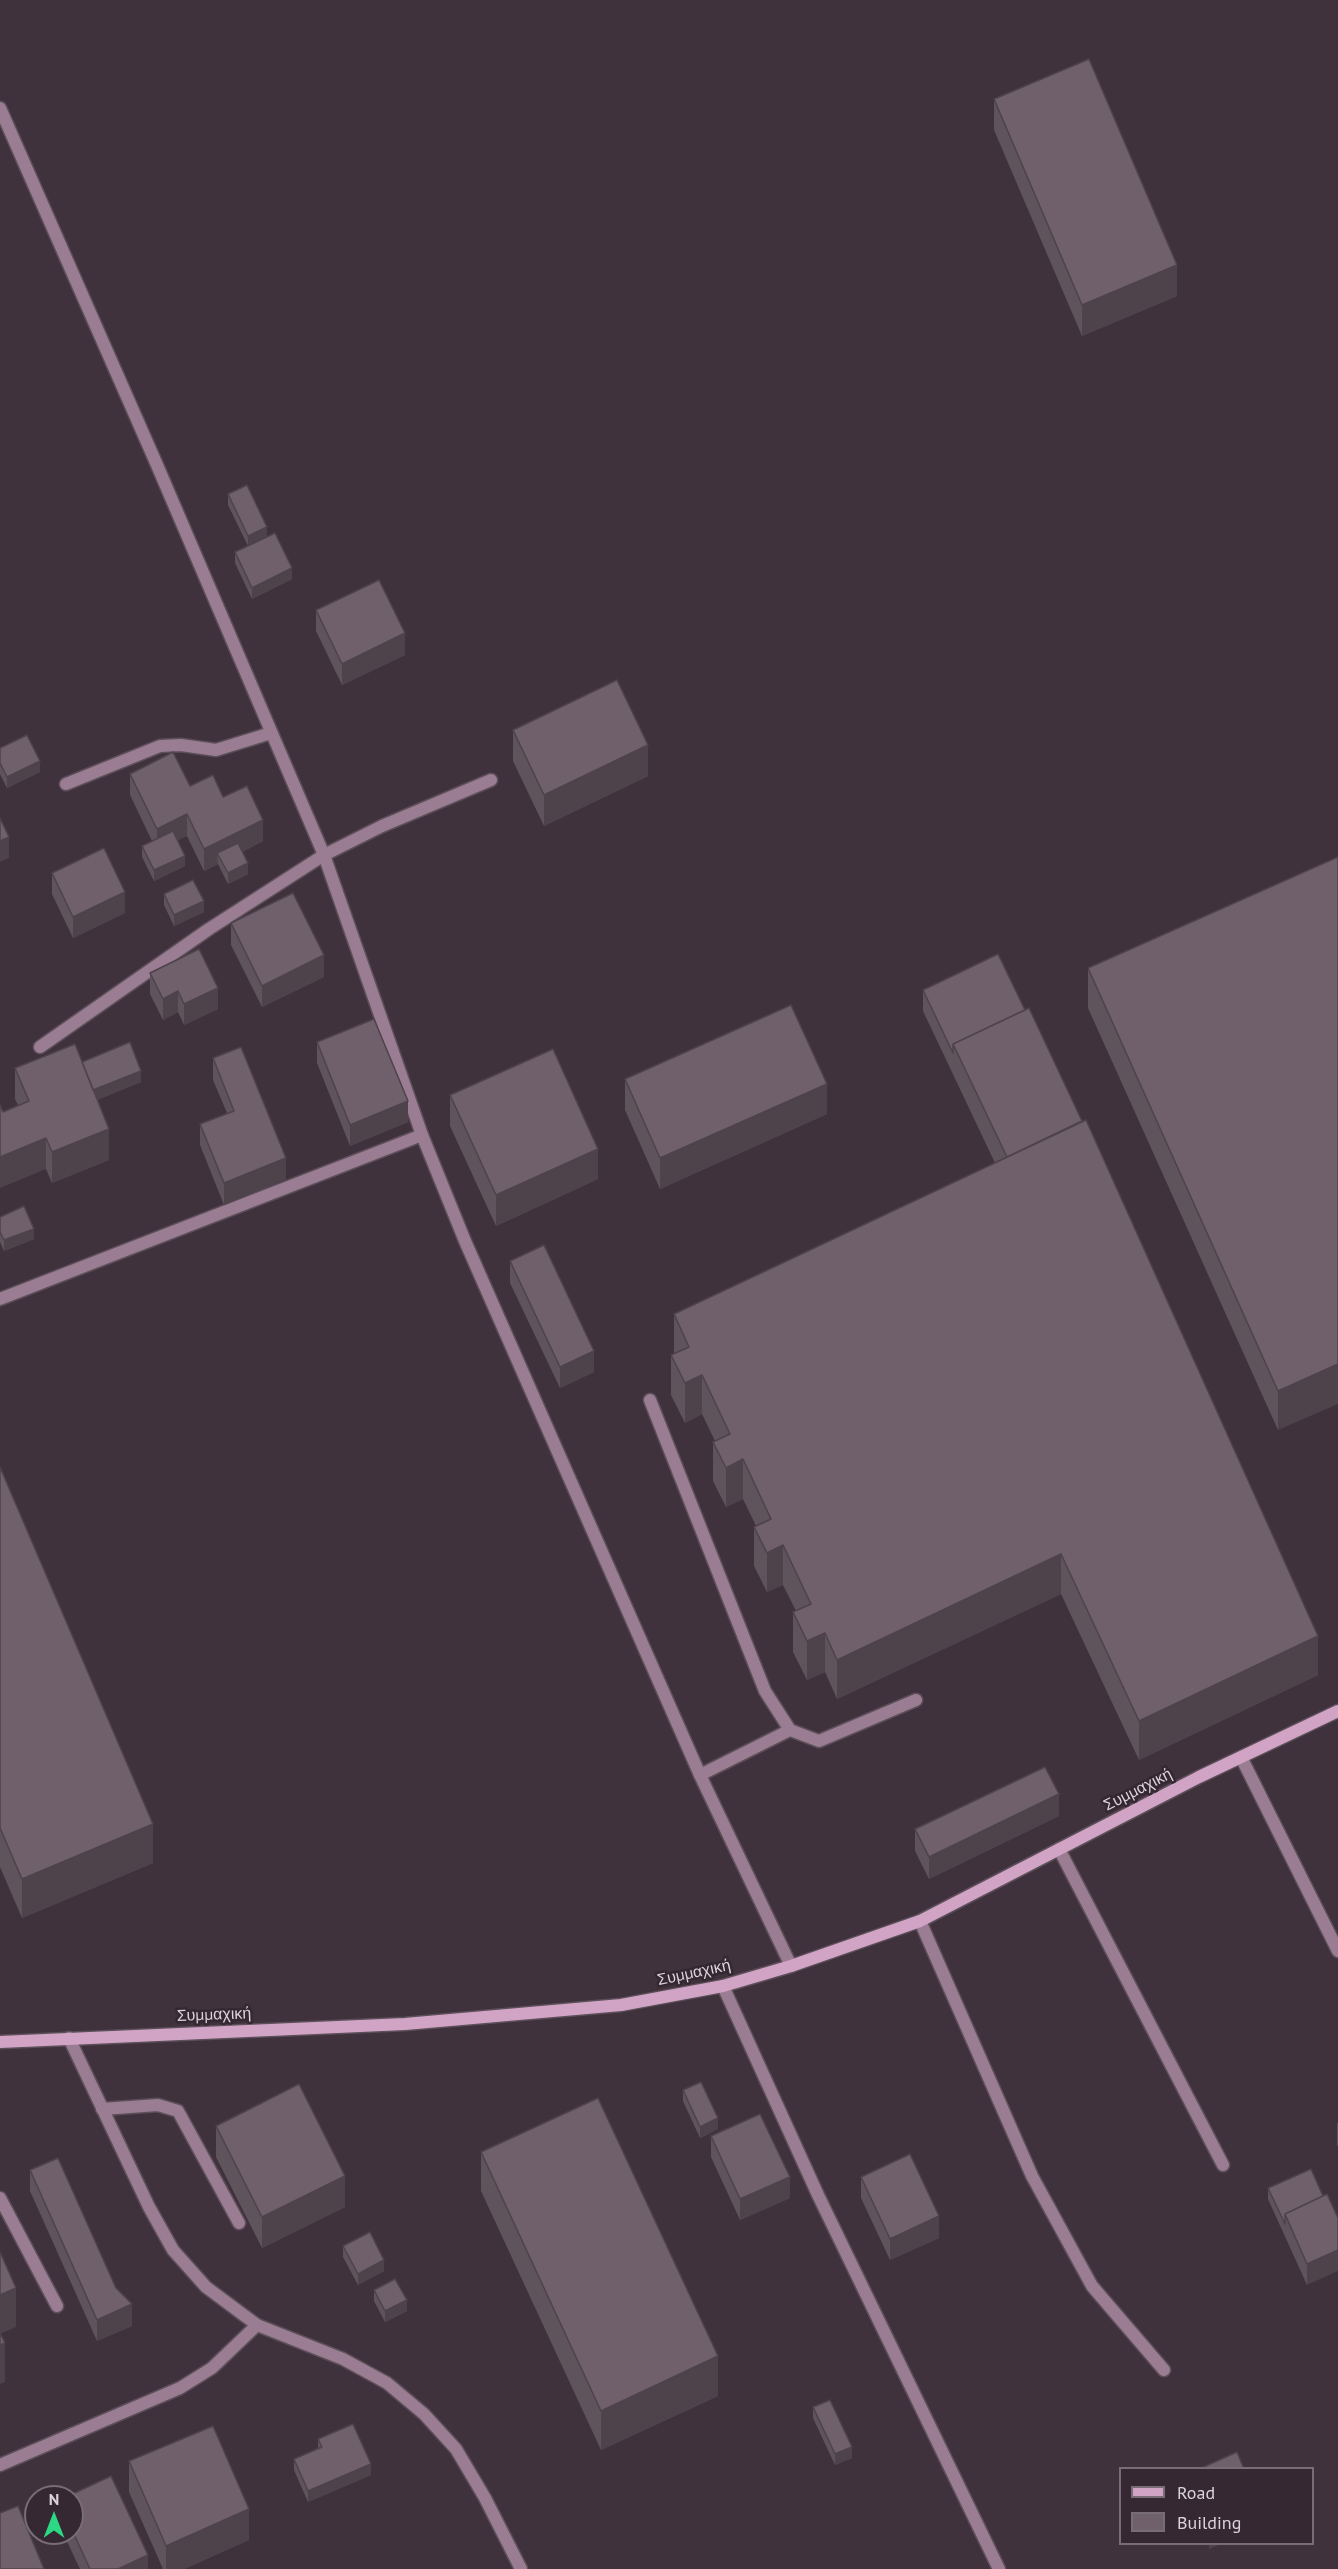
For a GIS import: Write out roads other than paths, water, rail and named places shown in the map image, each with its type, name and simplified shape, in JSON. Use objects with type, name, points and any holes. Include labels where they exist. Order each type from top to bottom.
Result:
[{"type":"street","points":[[0,108],[324,855],[422,1135],[465,1241],[700,1775],[791,1966]]},
{"type":"street","points":[[66,784],[159,746],[181,745],[216,750],[271,733]]},
{"type":"street","points":[[40,1047],[210,929],[324,855],[382,826],[491,780]]},
{"type":"street","points":[[0,1299],[422,1135]]},
{"type":"street","points":[[650,1400],[765,1691],[790,1730],[819,1741],[916,1700]]},
{"type":"street","name":"Συμμαχική","points":[[0,2042],[417,2023],[621,2005],[723,1986],[791,1966],[920,1921],[1241,1757],[1338,1711]]},
{"type":"street","points":[[700,1775],[790,1730]]},
{"type":"street","points":[[1241,1757],[1338,1951]]},
{"type":"street","points":[[1059,1849],[1223,2165]]},
{"type":"street","points":[[920,1921],[1032,2176],[1092,2286],[1164,2370]]},
{"type":"street","points":[[723,1986],[818,2195],[999,2569]]},
{"type":"street","points":[[69,2038],[149,2207],[173,2250],[206,2287],[257,2325],[343,2359],[378,2378],[424,2415],[456,2449],[485,2498],[521,2569]]},
{"type":"street","points":[[102,2109],[158,2105],[178,2111],[239,2223]]},
{"type":"street","points":[[0,2198],[57,2306]]},
{"type":"street","points":[[0,2465],[180,2388],[212,2368],[257,2325]]}]
